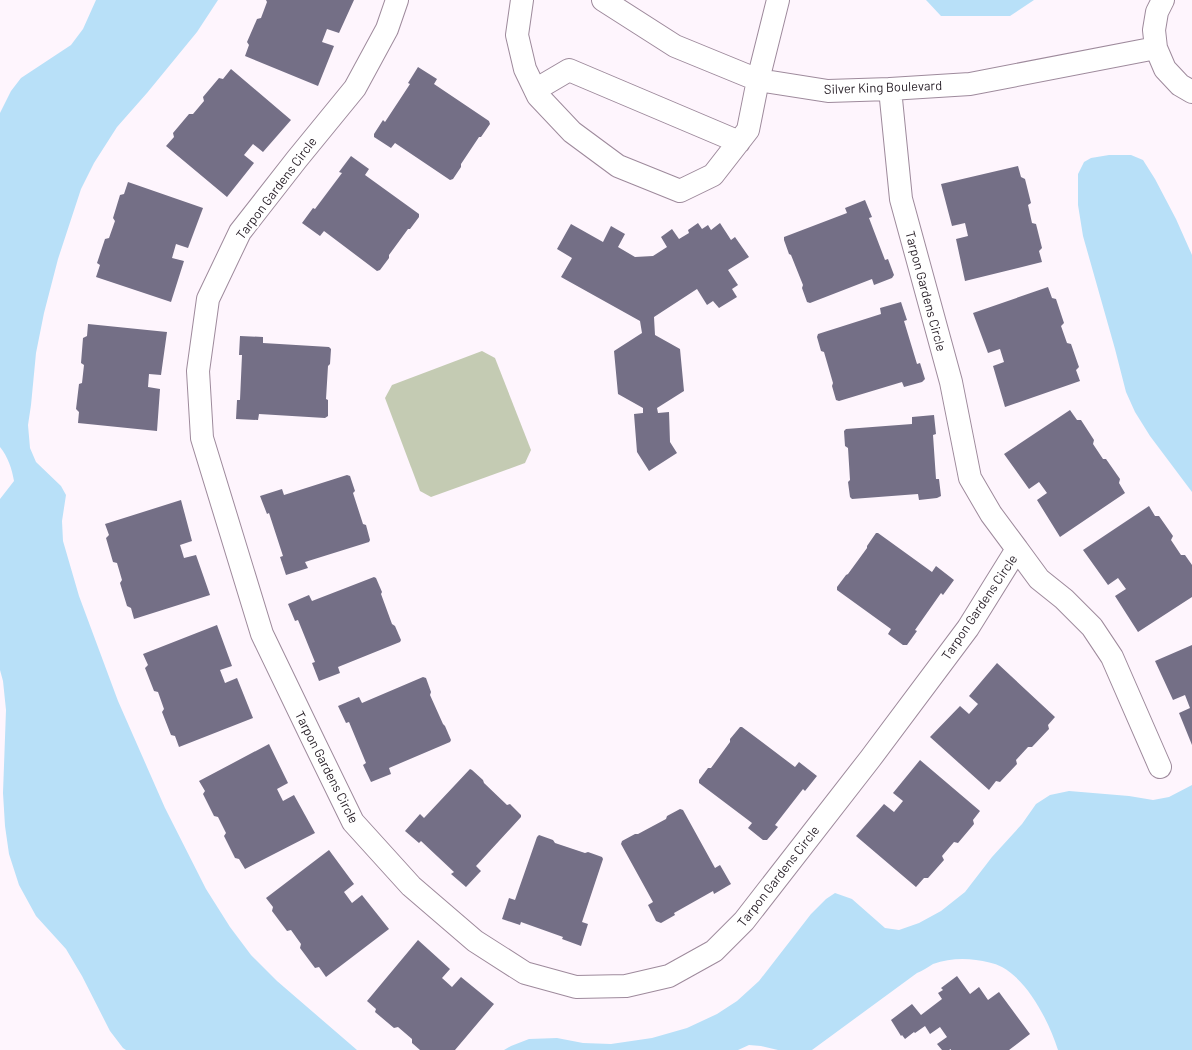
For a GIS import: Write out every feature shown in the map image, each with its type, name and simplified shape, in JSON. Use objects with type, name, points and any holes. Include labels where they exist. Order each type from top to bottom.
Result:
[{"type":"street","name":"Tarpon Gardens Circle","points":[[397,0],[387,29],[355,88],[240,232],[208,299],[198,371],[202,438],[262,634],[353,822],[411,886],[475,941],[526,973],[576,987],[626,986],[669,976],[714,951],[744,921],[870,759],[968,628],[1017,550]]},
{"type":"street","points":[[522,0],[517,35],[525,69],[538,96],[572,132],[618,166],[680,191],[713,175],[748,130],[758,80],[778,0]]},
{"type":"street","name":"Silver King Boulevard","points":[[603,0],[675,46],[758,80],[828,91],[970,84],[1156,48]]},
{"type":"street","points":[[1163,0],[1157,12],[1154,30],[1156,48],[1165,69],[1180,85],[1192,92]]},
{"type":"street","points":[[535,90],[569,70],[739,142]]},
{"type":"street","name":"Tarpon Gardens Circle","points":[[890,89],[901,199],[952,382],[970,478],[991,514],[1039,578],[1064,599],[1092,627],[1112,657],[1160,767]]},
{"type":"green space","points":[[482,351],[495,358],[531,450],[525,463],[431,497],[420,491],[385,398],[392,385]]},
{"type":"water","points":[[96,0],[218,0],[197,32],[117,127],[94,163],[81,189],[58,259],[44,313],[36,353],[28,425],[30,448],[36,462],[61,486],[66,495],[62,521],[63,541],[79,596],[118,701],[165,808],[206,889],[230,927],[251,955],[277,981],[357,1050],[126,1050],[110,1031],[82,976],[66,949],[36,916],[19,885],[9,854],[5,826],[3,793],[6,710],[3,681],[0,670],[0,499],[14,481],[9,463],[0,447],[0,113],[11,91],[21,78],[71,45],[83,29]]},
{"type":"water","points":[[926,0],[1034,0],[1010,16],[941,16]]},
{"type":"water","points":[[1109,155],[1131,155],[1143,160],[1176,219],[1192,255],[1192,492],[1150,436],[1135,412],[1126,392],[1083,236],[1078,205],[1078,174],[1084,162],[1091,158]]},
{"type":"water","points":[[1192,785],[1192,1050],[1058,1050],[1043,1015],[1021,982],[1002,967],[993,963],[971,959],[960,959],[933,964],[917,973],[812,1050],[778,1050],[749,1045],[738,1050],[504,1050],[529,1039],[557,1038],[583,1043],[611,1044],[652,1038],[687,1028],[717,1014],[737,1001],[759,981],[811,914],[826,899],[835,893],[852,899],[885,928],[899,930],[919,923],[941,911],[965,892],[992,857],[1022,824],[1036,804],[1050,795],[1069,791],[1129,796],[1153,800],[1169,797]]},
{"type":"building","points":[[266,0],[354,0],[339,33],[327,29],[322,42],[334,46],[318,86],[245,56],[249,45],[247,42],[257,19],[261,18],[267,2]]},
{"type":"building","points":[[418,67],[437,79],[434,84],[489,121],[490,124],[481,137],[479,137],[453,179],[450,180],[395,143],[391,148],[374,137],[374,134],[383,120],[385,122],[410,84],[408,83]]},
{"type":"building","points":[[231,69],[291,120],[263,152],[253,144],[244,155],[254,163],[227,197],[166,146],[174,137],[173,133],[189,114],[193,114],[204,101],[203,97],[219,78],[223,79]]},
{"type":"building","points":[[351,156],[369,169],[365,175],[419,214],[419,217],[389,255],[389,258],[380,270],[377,271],[324,231],[320,236],[302,223],[313,208],[315,209],[342,173],[339,172]]},
{"type":"building","points":[[1018,166],[1021,177],[1025,179],[1031,203],[1028,205],[1032,223],[1036,224],[1042,248],[1039,251],[1042,262],[965,281],[956,239],[968,236],[965,223],[952,226],[941,184]]},
{"type":"building","points":[[128,182],[203,208],[188,248],[176,244],[172,258],[184,261],[171,302],[96,277],[100,265],[97,263],[105,239],[109,238],[115,221],[113,218],[120,195],[124,194]]},
{"type":"building","points":[[865,200],[872,217],[869,218],[885,260],[888,259],[894,275],[892,278],[874,285],[872,279],[810,303],[807,302],[802,288],[803,285],[791,255],[789,254],[784,237],[847,213],[845,208]]},
{"type":"building","points":[[698,223],[702,229],[708,225],[711,230],[720,223],[731,240],[735,237],[749,257],[728,270],[738,285],[732,289],[737,297],[719,308],[713,301],[707,305],[697,289],[654,317],[655,335],[680,349],[684,391],[657,408],[658,413],[669,412],[670,442],[677,453],[649,471],[637,452],[634,414],[643,413],[643,408],[618,394],[614,351],[642,333],[640,321],[561,277],[572,258],[557,249],[571,224],[603,242],[611,226],[625,234],[618,247],[635,257],[653,256],[667,247],[661,237],[672,229],[679,239],[689,233],[688,230]]},
{"type":"building","points":[[1048,287],[1052,298],[1056,299],[1064,323],[1061,326],[1067,343],[1071,344],[1079,367],[1076,370],[1080,381],[1005,407],[993,366],[1004,362],[1000,349],[988,353],[973,313]]},
{"type":"building","points":[[901,302],[907,320],[904,321],[917,364],[920,363],[925,379],[922,382],[904,387],[902,382],[839,401],[836,400],[832,386],[833,383],[824,352],[821,351],[817,337],[818,334],[881,314],[880,308]]},
{"type":"building","points":[[88,324],[167,332],[161,375],[149,374],[148,387],[160,389],[157,431],[78,423],[79,412],[76,409],[79,384],[82,383],[84,365],[81,363],[83,338],[87,336]]},
{"type":"building","points":[[240,336],[263,337],[263,343],[329,347],[331,349],[330,364],[328,366],[326,399],[328,400],[328,416],[325,418],[259,414],[258,420],[236,419],[237,400],[240,400],[242,355],[239,355]]},
{"type":"building","points":[[1070,410],[1077,420],[1081,420],[1094,440],[1093,444],[1103,459],[1106,459],[1120,479],[1119,483],[1125,493],[1060,537],[1037,500],[1047,493],[1039,482],[1029,489],[1004,454]]},
{"type":"building","points":[[934,415],[936,434],[933,435],[936,479],[939,479],[941,496],[937,498],[919,500],[918,494],[852,499],[850,497],[848,482],[850,480],[848,448],[845,446],[844,431],[846,429],[912,424],[912,417]]},
{"type":"building","points":[[347,475],[350,476],[355,491],[353,493],[363,524],[366,525],[370,540],[369,542],[305,562],[308,568],[286,575],[280,557],[283,556],[269,513],[267,514],[260,496],[282,489],[284,495]]},
{"type":"building","points":[[181,500],[192,541],[180,545],[184,558],[196,555],[210,595],[134,619],[131,608],[127,606],[120,583],[122,580],[117,563],[113,562],[106,538],[109,535],[105,524]]},
{"type":"building","points":[[1149,506],[1155,516],[1159,516],[1173,536],[1171,540],[1181,555],[1185,555],[1192,565],[1192,597],[1138,632],[1115,596],[1126,589],[1118,578],[1108,585],[1083,550]]},
{"type":"building","points":[[876,533],[932,572],[936,566],[954,580],[943,595],[941,593],[915,630],[917,631],[907,645],[903,645],[888,634],[891,629],[837,590],[837,587],[867,548]]},
{"type":"building","points":[[374,577],[376,578],[382,592],[381,594],[392,624],[395,626],[401,640],[400,642],[338,667],[340,673],[319,681],[312,663],[315,662],[298,620],[295,621],[288,604],[309,595],[312,601]]},
{"type":"building","points":[[217,625],[232,666],[220,670],[225,683],[237,678],[253,718],[179,747],[175,736],[171,735],[162,712],[164,709],[158,692],[154,691],[145,668],[148,665],[143,654]]},
{"type":"building","points":[[1192,645],[1192,745],[1179,713],[1190,708],[1185,695],[1173,700],[1155,661]]},
{"type":"building","points":[[997,663],[1055,717],[1048,725],[1049,729],[1032,747],[1028,747],[1016,760],[1017,764],[1000,782],[996,781],[989,790],[930,737],[960,706],[969,714],[978,704],[969,696]]},
{"type":"building","points":[[423,677],[426,678],[431,692],[430,695],[451,740],[450,742],[389,768],[391,774],[371,782],[363,765],[366,763],[349,722],[346,723],[338,706],[359,697],[362,703]]},
{"type":"building","points":[[740,727],[795,767],[799,762],[817,776],[805,791],[803,789],[775,825],[778,827],[767,840],[763,840],[748,828],[752,823],[699,783],[699,780],[708,768],[711,768],[730,742],[730,739]]},
{"type":"building","points":[[269,744],[288,783],[277,789],[283,801],[294,795],[315,833],[245,869],[239,859],[235,858],[224,836],[226,833],[218,817],[214,816],[203,794],[205,791],[199,781]]},
{"type":"building","points":[[920,760],[980,811],[973,820],[974,824],[958,843],[954,842],[942,856],[944,860],[928,878],[924,878],[916,887],[856,836],[884,804],[894,812],[903,801],[893,793]]},
{"type":"building","points":[[470,769],[507,805],[510,804],[521,815],[521,817],[476,866],[481,871],[466,887],[451,874],[454,872],[421,841],[419,843],[405,831],[420,814],[424,818]]},
{"type":"building","points":[[680,809],[683,810],[715,868],[720,865],[731,884],[714,894],[713,891],[674,913],[675,915],[661,923],[656,921],[648,905],[653,902],[621,844],[622,841],[666,819],[667,816]]},
{"type":"building","points":[[539,835],[553,840],[555,843],[585,853],[588,852],[602,857],[603,859],[582,922],[588,924],[581,946],[562,939],[563,937],[521,922],[520,925],[502,919],[509,898],[515,900]]},
{"type":"building","points":[[329,850],[354,884],[344,892],[352,903],[362,895],[389,929],[326,977],[319,967],[315,968],[300,948],[301,944],[291,930],[287,931],[272,911],[273,907],[266,898]]},
{"type":"building","points":[[418,940],[450,969],[442,978],[452,987],[461,977],[494,1004],[455,1050],[420,1050],[412,1043],[412,1039],[398,1027],[394,1028],[375,1012],[376,1009],[367,1001]]},
{"type":"building","points":[[957,976],[970,994],[979,987],[988,1000],[999,992],[1030,1034],[1009,1050],[942,1050],[937,1044],[947,1037],[940,1027],[930,1034],[925,1026],[905,1039],[902,1035],[901,1036],[891,1020],[912,1004],[921,1015],[942,999],[938,993],[943,990],[941,988]]}]
